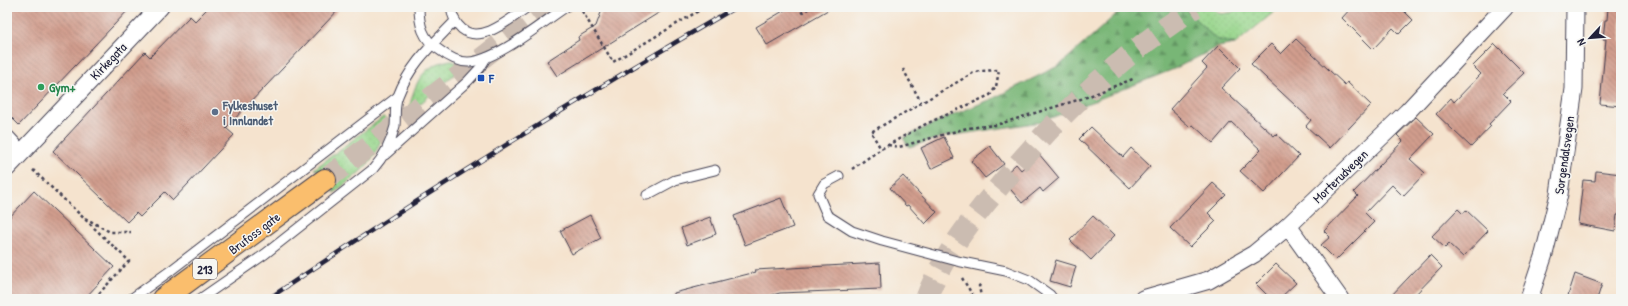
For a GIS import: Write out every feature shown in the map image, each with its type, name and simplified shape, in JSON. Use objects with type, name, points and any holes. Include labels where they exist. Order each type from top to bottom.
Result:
[{"type":"main road","name":"Brufoss gate","points":[[163,299],[325,180]]},
{"type":"street","name":"Kirkegata","points":[[7,168],[160,7]]},
{"type":"street","name":"Morterudvegen","points":[[1143,299],[1209,280],[1254,254],[1288,226],[1407,112],[1505,7]]},
{"type":"street","name":"Sorgendalsvegen","points":[[1529,299],[1544,254],[1559,194],[1574,89],[1575,7]]},
{"type":"street","points":[[7,139],[20,153]]},
{"type":"street","points":[[1288,226],[1340,299]]},
{"type":"lane","points":[[419,7],[419,17],[423,33],[432,45],[446,56],[467,62],[486,58],[508,46],[566,7]]},
{"type":"lane","points":[[451,7],[455,21],[465,31],[471,34],[480,34],[500,25],[528,7]]},
{"type":"lane","points":[[384,156],[394,126],[397,97],[406,77],[417,59],[455,21]]},
{"type":"lane","points":[[200,299],[313,218],[373,170],[384,156],[468,81],[480,68],[486,58]]},
{"type":"lane","points":[[131,299],[170,271],[397,97]]},
{"type":"lane","points":[[646,195],[675,180],[715,170]]},
{"type":"lane","points":[[839,176],[824,184],[818,194],[827,215],[852,231],[882,241],[949,259],[1006,271],[1029,280],[1050,295],[1053,299]]},
{"type":"path","points":[[579,7],[613,62],[700,8],[705,7]]},
{"type":"path","points":[[801,13],[811,7]]},
{"type":"path","points":[[903,69],[921,102]]},
{"type":"path","points":[[839,176],[881,149],[924,125],[990,95],[996,87],[999,70],[973,73],[871,132],[881,149]]},
{"type":"path","points":[[888,145],[899,147],[967,128],[996,125],[1084,98],[1133,79]]},
{"type":"path","points":[[33,170],[129,261],[94,299]]},
{"type":"path","points":[[82,216],[110,232],[131,232]]},
{"type":"green space","points":[[1124,7],[1186,7],[1190,14],[1216,39],[1235,44],[1218,47],[1174,69],[1041,122],[942,137],[909,147],[903,138],[950,116],[992,99],[1060,65]]},
{"type":"green space","points":[[1186,7],[1211,7],[1221,14],[1233,12],[1238,7],[1280,7],[1235,44],[1216,39],[1190,14]]},
{"type":"green space","points":[[450,60],[464,66],[414,109],[411,109],[410,103],[418,81],[431,67]]},
{"type":"green space","points":[[383,117],[386,118],[386,125],[379,146],[374,155],[357,175],[334,193],[331,181],[328,177],[322,172],[314,169]]},
{"type":"building","points":[[7,7],[131,7],[19,125],[7,113]]},
{"type":"building","name":"Fylkeshuset i Innlandet","points":[[209,7],[341,7],[226,128],[234,135],[173,200],[165,192],[140,217],[136,213],[127,222],[53,151],[145,52],[150,57],[190,16],[195,21]]},
{"type":"building","points":[[603,7],[668,7],[557,76],[547,61],[579,40],[578,37],[596,26]]},
{"type":"building","points":[[790,7],[833,7],[767,45],[756,27]]},
{"type":"building","points":[[1352,7],[1400,7],[1413,20],[1399,34],[1393,28],[1373,49],[1342,18]]},
{"type":"building","points":[[1608,8],[1621,9],[1621,106],[1600,104],[1606,39],[1603,39]]},
{"type":"building","points":[[1296,39],[1345,85],[1347,82],[1371,105],[1330,148],[1306,126],[1311,120],[1251,64],[1271,44],[1281,54]]},
{"type":"building","points":[[1495,44],[1524,73],[1503,93],[1511,101],[1489,124],[1491,126],[1471,147],[1436,114],[1451,98],[1454,102],[1481,74],[1473,66]]},
{"type":"building","points":[[1218,46],[1240,68],[1221,88],[1274,136],[1276,134],[1299,156],[1264,193],[1240,171],[1261,150],[1231,122],[1213,143],[1193,125],[1190,127],[1170,109],[1207,68],[1202,63]]},
{"type":"building","points":[[1416,117],[1434,134],[1410,159],[1425,173],[1403,196],[1392,185],[1365,213],[1374,222],[1336,260],[1321,245],[1330,237],[1324,231],[1358,196],[1354,192],[1403,141],[1397,135]]},
{"type":"building","points":[[1091,127],[1123,157],[1131,148],[1150,166],[1130,188],[1079,139]]},
{"type":"building","points":[[944,137],[954,158],[931,169],[921,148]]},
{"type":"building","points":[[990,146],[1004,164],[985,178],[971,161]]},
{"type":"building","points":[[1039,154],[1059,178],[1043,192],[1040,188],[1022,203],[1001,178],[1016,164],[1021,170]]},
{"type":"building","points":[[1596,171],[1621,174],[1621,209],[1619,215],[1617,215],[1615,231],[1578,224],[1583,180],[1595,181]]},
{"type":"building","points":[[903,176],[937,212],[925,224],[890,188]]},
{"type":"building","points":[[1213,183],[1226,195],[1208,213],[1216,221],[1190,247],[1170,228]]},
{"type":"building","points":[[34,191],[114,267],[84,299],[7,299],[7,220]]},
{"type":"building","points":[[781,198],[793,227],[745,245],[734,216]]},
{"type":"building","points":[[1458,209],[1463,214],[1466,210],[1488,231],[1463,257],[1449,244],[1445,248],[1432,236]]},
{"type":"building","points":[[590,215],[601,238],[572,254],[560,231]]},
{"type":"building","points":[[1093,216],[1114,236],[1091,260],[1070,240]]},
{"type":"building","points":[[710,217],[716,234],[687,245],[681,228]]},
{"type":"building","points":[[1430,255],[1442,267],[1411,299],[1388,299]]},
{"type":"building","points":[[1056,260],[1076,266],[1070,287],[1050,281]]},
{"type":"building","points":[[880,263],[881,289],[780,293],[757,299],[674,299],[674,293],[756,272],[755,270]]},
{"type":"building","points":[[1276,264],[1296,283],[1279,299],[1271,299],[1256,284]]},
{"type":"building","points":[[1575,274],[1602,284],[1597,299],[1567,299]]},
{"type":"tunnel","points":[[325,180],[548,7]]},
{"type":"tunnel","points":[[926,299],[946,257],[964,231],[993,194],[1036,144],[1066,112],[1115,67],[1144,43],[1195,7]]},
{"type":"railway","points":[[268,299],[383,223],[500,149],[617,77],[736,7]]},
{"type":"place","name":"F","points":[[481,78]]},
{"type":"place","name":"Gym+","points":[[41,87]]},
{"type":"place","name":"Fylkeshuset i Innlandet","points":[[215,112]]}]
